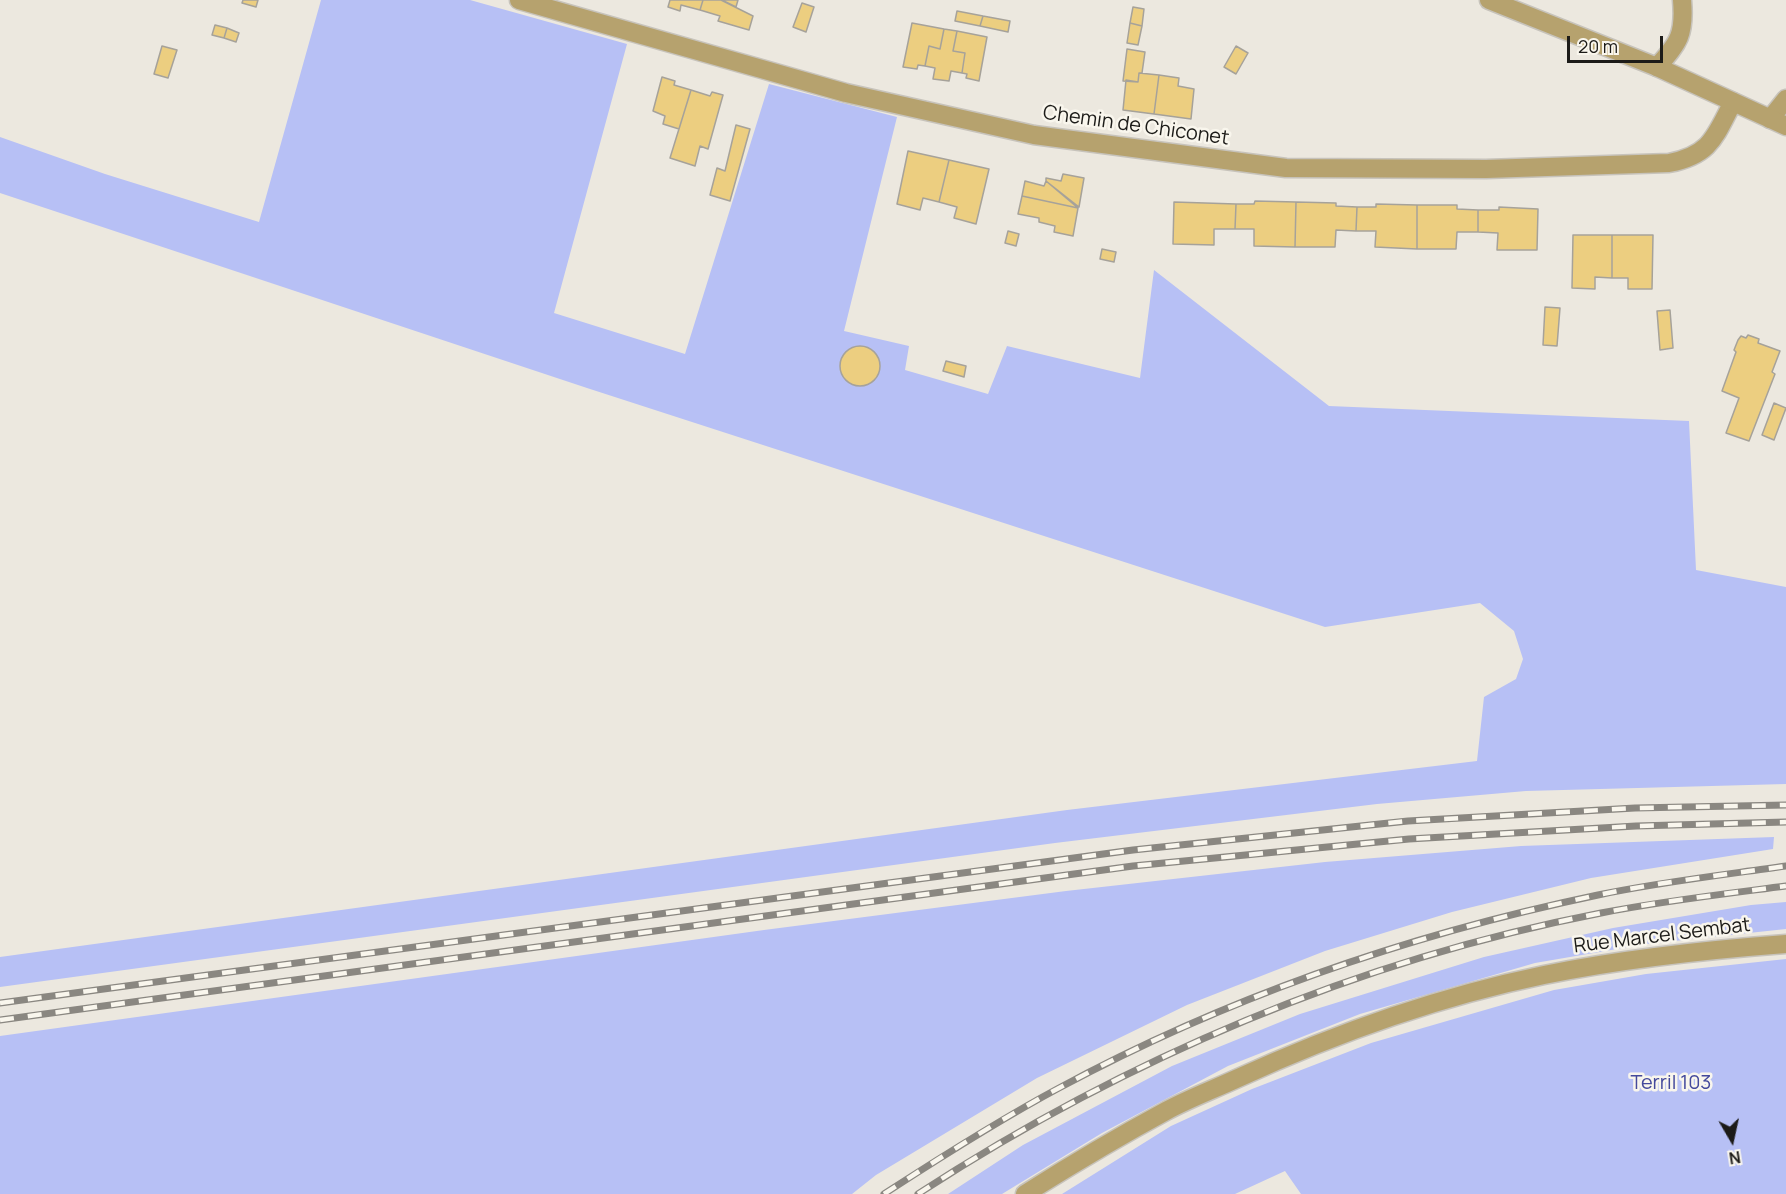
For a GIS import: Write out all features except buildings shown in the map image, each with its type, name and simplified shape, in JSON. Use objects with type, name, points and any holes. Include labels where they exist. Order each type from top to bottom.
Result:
[{"type":"street","name":"Chemin de Chiconet","points":[[519,0],[846,93],[1034,135],[1287,168],[1486,169],[1669,163],[1687,160],[1713,141],[1733,102]]},
{"type":"street","points":[[1489,0],[1657,67],[1778,122],[1786,99]]},
{"type":"street","points":[[1657,67],[1675,48],[1684,23],[1682,0]]},
{"type":"street","name":"Rue Marcel Sembat","points":[[1025,1194],[1167,1110],[1266,1065],[1360,1027],[1444,1001],[1544,975],[1644,959],[1786,944]]},
{"type":"green space","points":[[321,0],[470,0],[627,44],[554,313],[685,354],[769,84],[897,117],[844,331],[909,346],[905,370],[988,394],[1007,346],[1140,378],[1154,270],[1329,406],[1689,421],[1696,570],[1786,587],[1786,784],[1526,791],[1377,804],[1055,843],[0,987],[0,957],[1067,810],[1477,761],[1484,697],[1516,679],[1523,659],[1514,631],[1480,603],[1325,627],[587,388],[0,193],[0,137],[105,174],[259,222]]},
{"type":"green space","points":[[1774,837],[1773,849],[1591,878],[1452,912],[1325,951],[1187,1005],[1037,1078],[876,1175],[852,1194],[0,1194],[0,1036],[764,930],[1066,891],[1325,862],[1521,846]]},
{"type":"green space","points":[[1786,902],[1786,929],[1646,944],[1535,963],[1360,1014],[1228,1066],[1102,1133],[1002,1194],[948,1194],[1023,1145],[1172,1066],[1300,1014],[1484,957],[1613,928],[1751,905]]},
{"type":"green space","name":"Terril 103","points":[[1786,959],[1786,1194],[1301,1194],[1285,1171],[1235,1194],[1062,1194],[1171,1126],[1252,1089],[1371,1043],[1554,990],[1646,974]]},
{"type":"railway","points":[[0,1003],[1133,850],[1408,821],[1635,808],[1786,805]]},
{"type":"railway","points":[[0,1020],[1133,866],[1409,839],[1636,826],[1786,822]]},
{"type":"railway","points":[[884,1194],[1014,1113],[1123,1055],[1255,997],[1322,972],[1459,929],[1598,895],[1786,866]]},
{"type":"railway","points":[[918,1194],[997,1145],[1161,1058],[1246,1020],[1332,987],[1420,958],[1510,933],[1624,909],[1786,886]]}]
